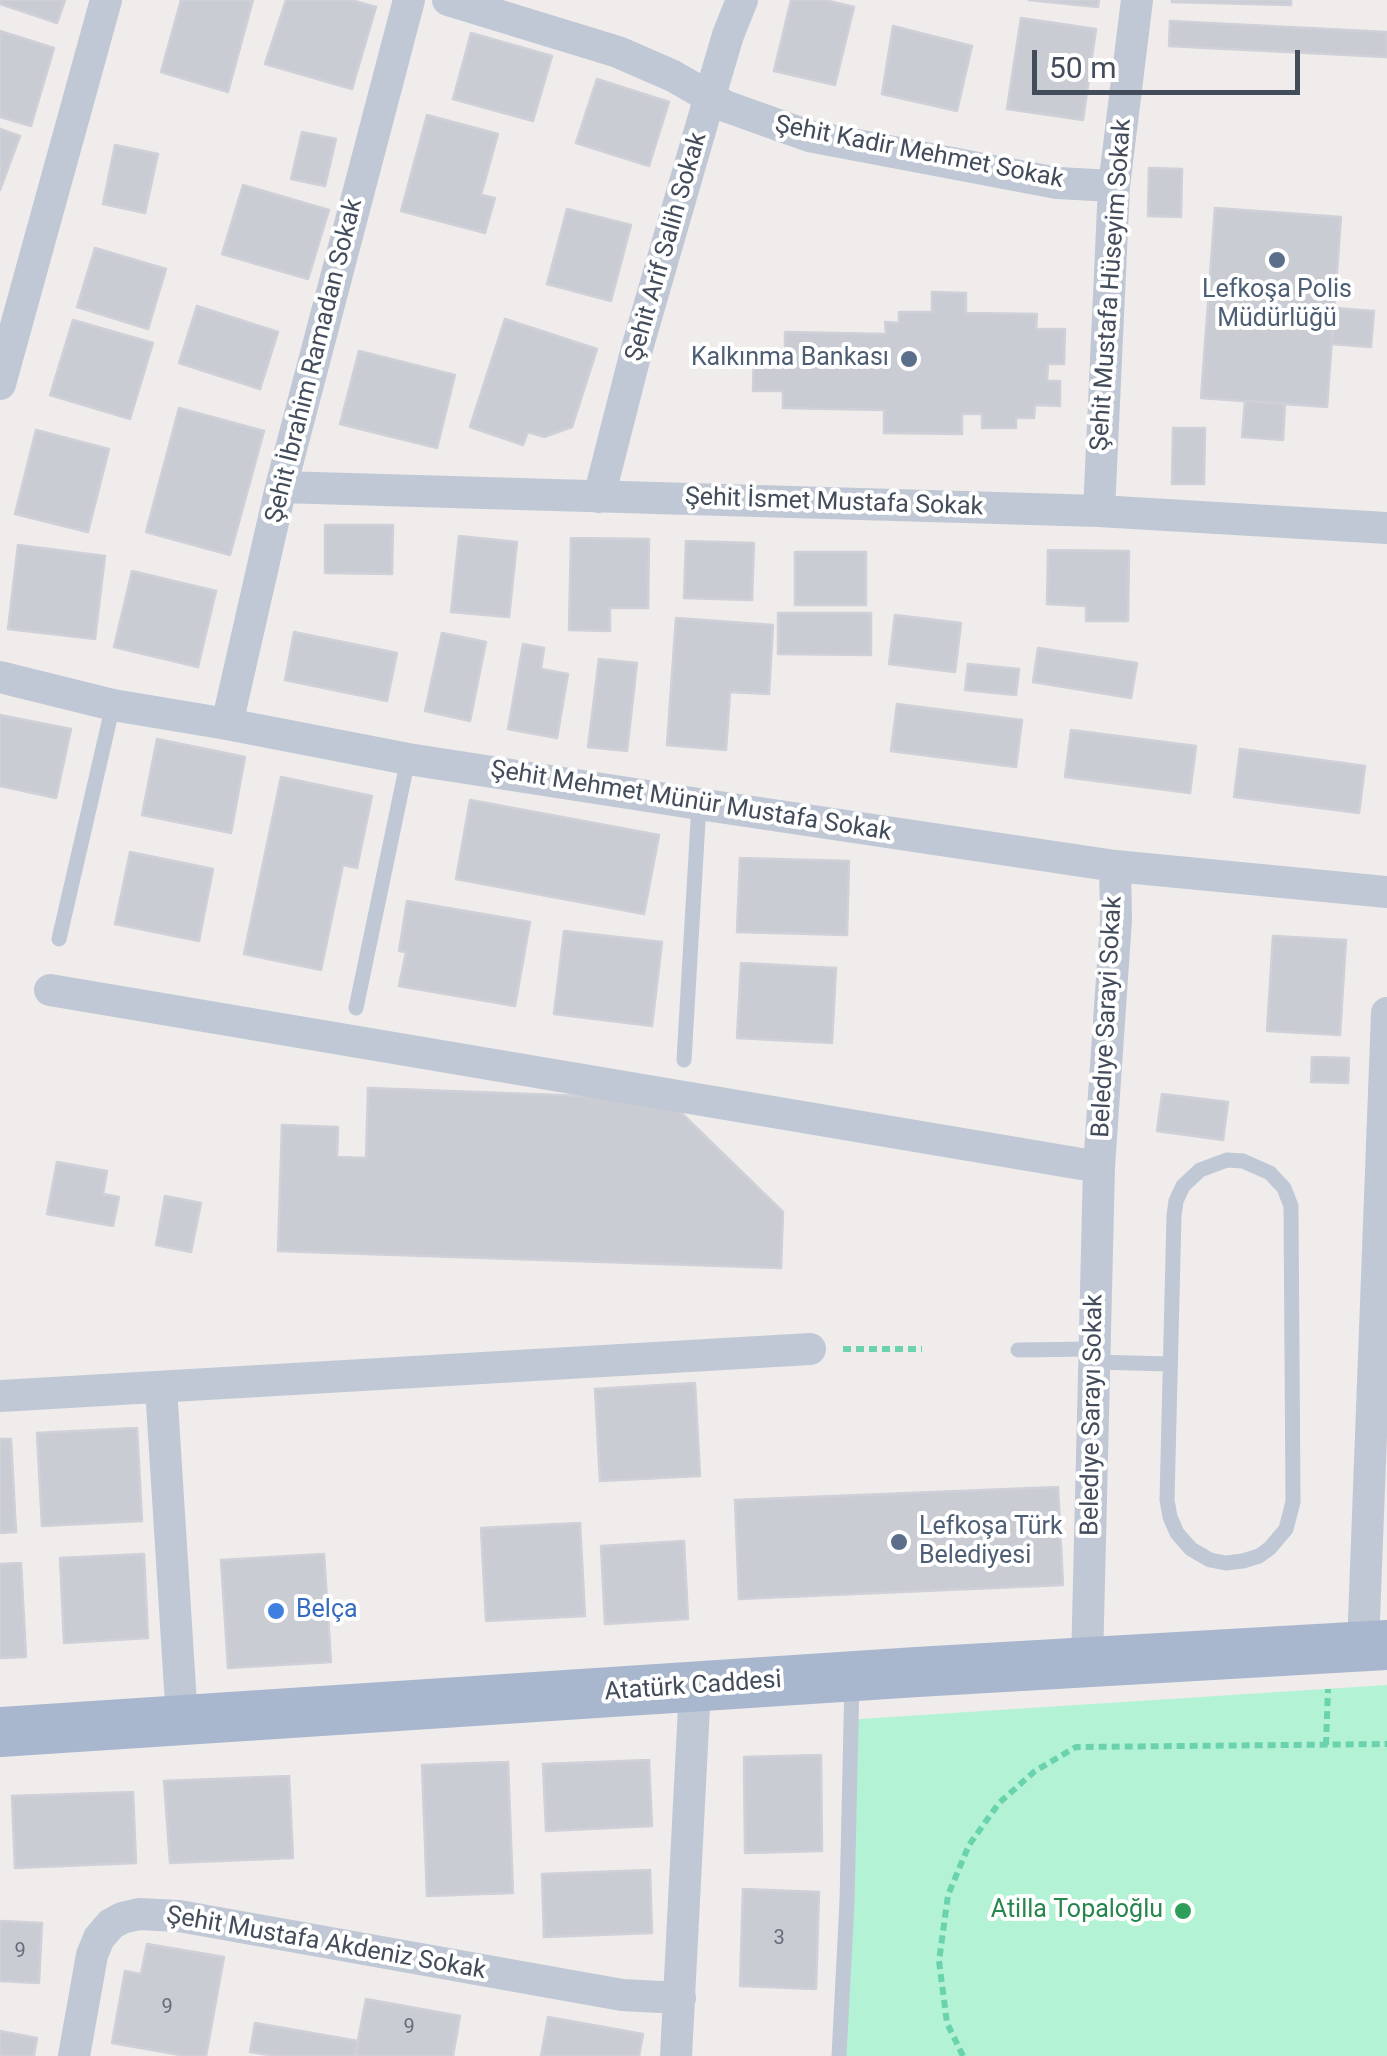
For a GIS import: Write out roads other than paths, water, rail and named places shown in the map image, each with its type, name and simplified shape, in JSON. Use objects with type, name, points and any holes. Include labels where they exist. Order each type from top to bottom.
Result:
[{"type":"main road","name":"Atatürk Caddesi","points":[[0,1732],[1360,1647]]},
{"type":"street","points":[[0,384],[106,0]]},
{"type":"street","name":"Şehit İbrahim Ramadan Sokak","points":[[227,724],[281,486],[409,0]]},
{"type":"street","name":"Şehit Kadir Mehmet Sokak","points":[[448,0],[618,52],[672,76],[724,106],[809,136],[1057,183],[1114,186]]},
{"type":"street","name":"Şehit Arif Salih Sokak","points":[[599,496],[636,352],[728,35],[742,0]]},
{"type":"street","name":"Şehit Mustafa Hüseyim Sokak","points":[[1099,511],[1114,186],[1137,0]]},
{"type":"street","name":"Şehit İsmet Mustafa Sokak","points":[[281,486],[1099,511],[1387,528]]},
{"type":"street","name":"Şehit Mehmet Münür Mustafa Sokak","points":[[0,677],[113,705],[408,759],[1115,866],[1387,892]]},
{"type":"street","name":"Beledıye Sarayi Sokak","points":[[1100,1168],[1116,920],[1115,866]]},
{"type":"street","points":[[50,990],[1100,1168]]},
{"type":"street","points":[[1360,1647],[1379,1467],[1387,1013]]},
{"type":"street","name":"Beledıye Sarayı Sokak","points":[[1087,1663],[1100,1168]]},
{"type":"street","points":[[0,1396],[810,1349]]},
{"type":"street","points":[[161,1386],[182,1720]]},
{"type":"street","points":[[676,2056],[695,1687]]},
{"type":"street","name":"Şehit Mustafa Akdeniz Sokak","points":[[74,2056],[92,1955],[99,1938],[111,1924],[140,1914],[179,1916],[622,1995],[680,1998]]},
{"type":"lane","points":[[59,940],[113,705]]},
{"type":"lane","points":[[356,1008],[408,759]]},
{"type":"lane","points":[[684,1060],[699,804]]},
{"type":"lane","points":[[1228,1160],[1257,1165],[1284,1188],[1292,1206],[1293,1227],[1293,1502],[1286,1529],[1259,1556],[1243,1562],[1210,1560],[1191,1549],[1170,1518],[1170,1364],[1176,1201],[1191,1177],[1213,1164],[1228,1160]]},
{"type":"lane","points":[[1018,1350],[1170,1364]]},
{"type":"lane","points":[[839,2056],[848,1902],[852,1677]]},
{"type":"place","name":"Lefkoşa Polis Müdürlüğü","points":[[1277,260]]},
{"type":"place","name":"Kalkınma Bankası","points":[[909,359]]},
{"type":"place","name":"Lefkoşa Türk Belediyesi","points":[[899,1542]]},
{"type":"place","name":"Belça","points":[[276,1611]]},
{"type":"place","name":"Atilla Topaloğlu","points":[[1183,1911]]}]
